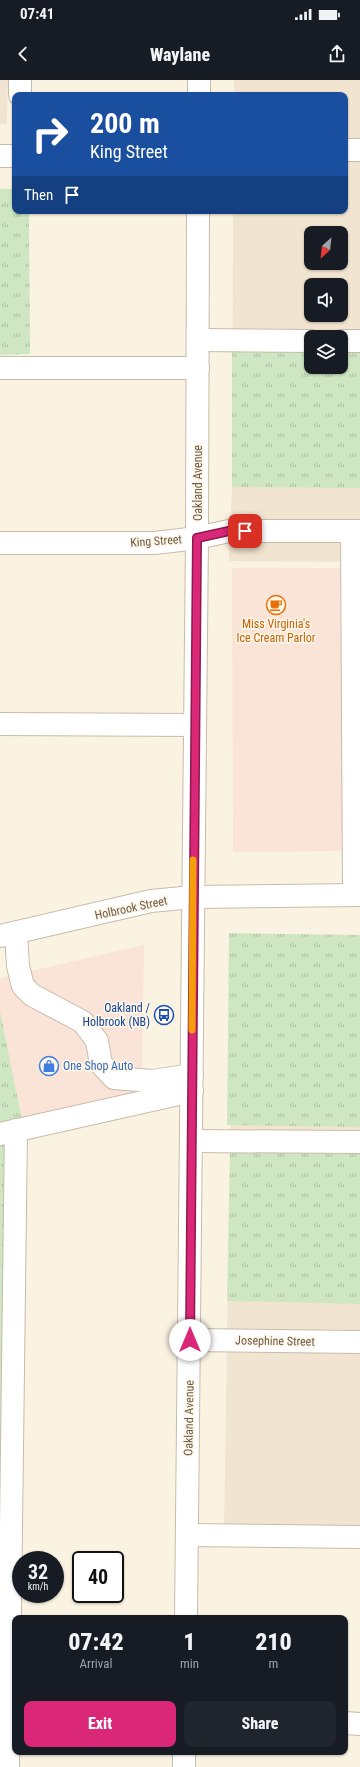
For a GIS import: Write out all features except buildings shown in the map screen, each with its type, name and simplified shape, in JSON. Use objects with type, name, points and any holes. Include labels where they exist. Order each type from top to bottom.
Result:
[{"type":"street","points":[[20,80],[20,92]]},
{"type":"street","points":[[199,80],[199,92]]},
{"type":"street","points":[[348,150],[360,150]]},
{"type":"street","points":[[0,156],[12,156]]},
{"type":"street","name":"Oakland Avenue","points":[[186,1615],[190,1340],[192,897],[197,538],[198,214]]},
{"type":"street","points":[[198,340],[304,341]]},
{"type":"street","points":[[348,341],[360,341]]},
{"type":"street","points":[[0,368],[198,368]]},
{"type":"street","name":"King Street","points":[[0,543],[154,543],[197,538],[229,531],[356,531]]},
{"type":"street","points":[[356,531],[357,895]]},
{"type":"street","points":[[0,724],[195,724]]},
{"type":"street","name":"Holbrook Street","points":[[8,934],[151,901],[192,897],[357,895]]},
{"type":"street","points":[[8,934],[23,986],[32,995],[83,1022],[97,1041],[102,1064],[114,1078],[192,1083]]},
{"type":"street","points":[[8,1767],[8,1132],[192,1083]]},
{"type":"street","points":[[191,1141],[360,1142]]},
{"type":"street","name":"Josephine Street","points":[[190,1340],[360,1342]]},
{"type":"street","points":[[187,1535],[360,1537]]},
{"type":"street","points":[[348,1723],[360,1724]]},
{"type":"street","points":[[184,1755],[184,1767]]},
{"type":"shaded area","points":[[0,80],[8,80],[7,124],[0,124]]},
{"type":"shaded area","points":[[234,80],[360,80],[360,562],[229,561],[232,487],[233,214],[348,214],[348,92],[234,92]]},
{"type":"shaded area","points":[[232,568],[342,568],[343,851],[233,852]]},
{"type":"shaded area","points":[[231,939],[360,940],[360,1530],[224,1528],[230,1152]]},
{"type":"shaded area","points":[[144,945],[142,1090],[22,1120],[0,1011],[0,978]]},
{"type":"green space","points":[[0,189],[12,189],[12,214],[29,214],[30,354],[0,355]]},
{"type":"green space","points":[[232,351],[304,351],[304,374],[348,374],[348,351],[360,351],[360,488],[232,487]]},
{"type":"green space","points":[[229,933],[360,935],[360,1127],[227,1125]]},
{"type":"green space","points":[[0,1011],[22,1120],[0,1124]]},
{"type":"green space","points":[[9,1139],[0,1686],[0,1141]]},
{"type":"green space","points":[[230,1152],[360,1154],[360,1304],[227,1301]]},
{"type":"slow traffic","points":[[192,1030],[193,860]]},
{"type":"place","name":"Miss Virginia's Ice Cream Parlor","points":[[276,605]]},
{"type":"place","name":"Oakland / Holbrook (NB)","points":[[164,1015]]},
{"type":"place","name":"One Shop Auto","points":[[49,1066]]},
{"type":"route","points":[[190,1340],[193,943],[192,897],[197,538],[229,531],[245,531]]}]
